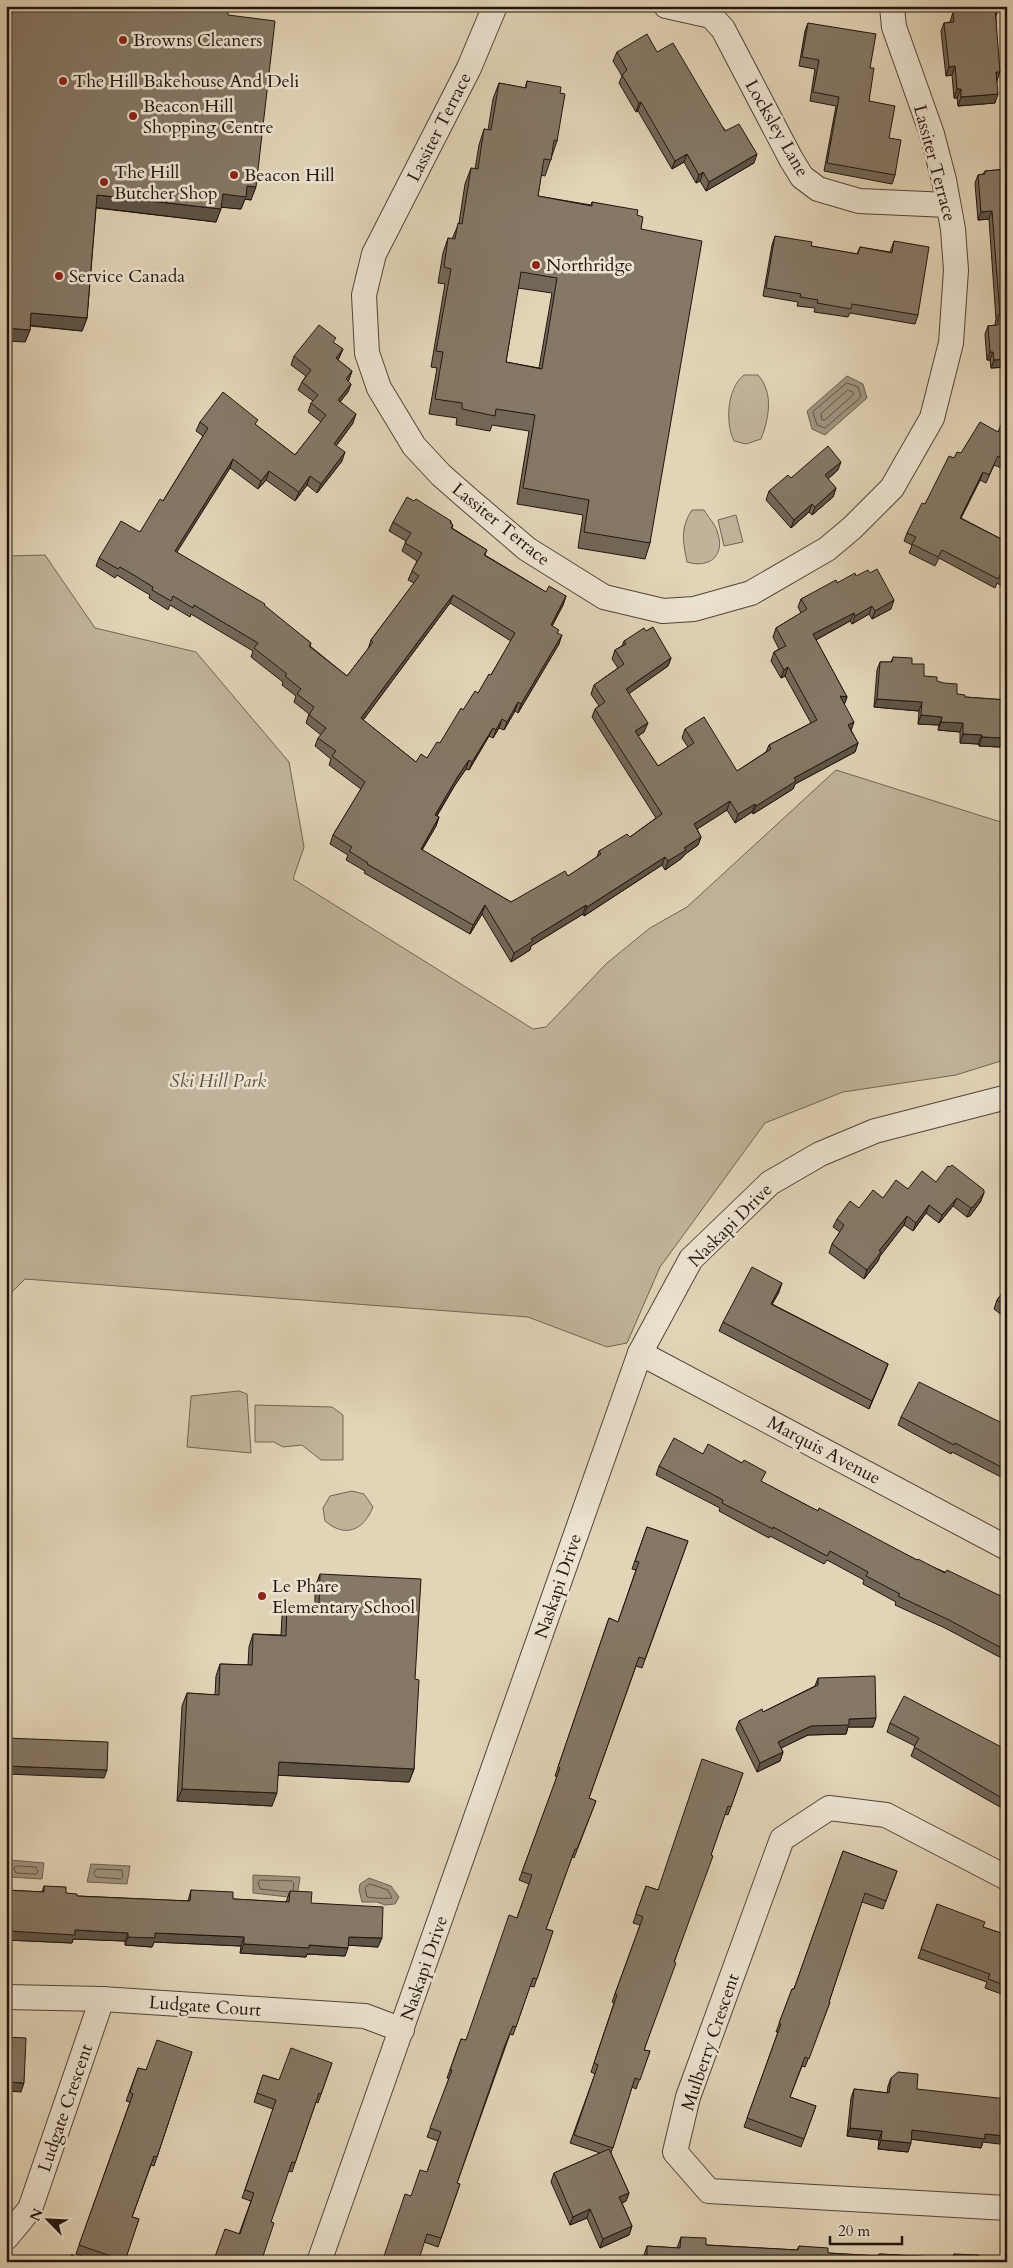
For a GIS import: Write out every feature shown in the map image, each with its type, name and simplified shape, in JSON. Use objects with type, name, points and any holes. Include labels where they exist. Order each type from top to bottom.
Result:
[{"type":"street","name":"Lassiter Terrace","points":[[495,6],[469,68],[374,254],[364,295],[366,353],[384,397],[414,446],[440,475],[527,549],[604,597],[663,611],[694,609],[751,593],[827,549],[852,528],[892,488],[932,418],[951,342],[956,270],[953,229],[932,134],[894,27],[892,6]]},
{"type":"street","name":"Locksley Lane","points":[[666,6],[711,16],[723,30],[791,159],[802,177],[818,189],[859,201],[948,205]]},
{"type":"street","name":"Naskapi Drive","points":[[319,2262],[640,1353],[691,1259],[770,1183],[820,1154],[875,1131],[1007,1097]]},
{"type":"street","name":"Marquis Avenue","points":[[640,1353],[1007,1548]]},
{"type":"street","name":"Mulberry Crescent","points":[[1007,1878],[886,1815],[829,1808],[782,1839],[688,2097],[675,2152],[709,2191],[1007,2208]]},
{"type":"street","name":"Ludgate Court","points":[[6,1997],[102,2000],[365,2016],[402,2030]]},
{"type":"street","name":"Ludgate Crescent","points":[[6,2238],[30,2209],[102,2000]]},
{"type":"green space","points":[[744,375],[758,375],[766,390],[769,406],[761,439],[746,444],[734,441],[729,425],[731,397],[738,381]]},
{"type":"green space","points":[[692,510],[704,510],[717,531],[719,540],[718,553],[709,562],[695,564],[687,562],[684,529]]},
{"type":"green space","points":[[736,515],[743,542],[724,546],[718,520]]},
{"type":"green space","name":"Ski Hill Park","points":[[45,555],[95,628],[196,652],[289,762],[304,847],[293,879],[533,1029],[546,1027],[607,963],[650,928],[687,907],[836,770],[1007,824],[1007,1059],[956,1075],[843,1092],[765,1123],[660,1267],[627,1343],[607,1347],[528,1317],[25,1279],[6,1298],[6,556]]},
{"type":"green space","points":[[239,1391],[247,1394],[251,1453],[187,1447],[191,1396]]},
{"type":"green space","points":[[255,1405],[332,1407],[343,1415],[343,1460],[321,1460],[302,1445],[283,1447],[274,1442],[255,1442]]},
{"type":"green space","points":[[352,1491],[364,1494],[373,1507],[364,1522],[353,1529],[346,1530],[332,1526],[325,1521],[323,1508],[330,1496]]},
{"type":"water","points":[[847,376],[863,384],[867,398],[825,435],[812,429],[807,411]]},
{"type":"water","points":[[10,1860],[44,1863],[42,1879],[8,1877]]},
{"type":"water","points":[[91,1864],[130,1866],[127,1884],[87,1882]]},
{"type":"water","points":[[253,1875],[300,1877],[297,1898],[253,1893]]},
{"type":"water","points":[[369,1878],[391,1886],[399,1897],[395,1904],[385,1905],[377,1902],[362,1902],[359,1890],[360,1884]]},
{"type":"building","name":"Beacon Hill Shopping Centre","points":[[25,6],[180,6],[228,12],[228,15],[275,21],[256,187],[247,186],[246,197],[223,194],[221,209],[97,195],[87,318],[31,313],[30,330],[6,328],[6,11],[25,12]]},
{"type":"building","points":[[962,6],[998,6],[999,8],[995,8],[1000,72],[996,72],[998,94],[961,97],[961,89],[957,89],[955,66],[949,67],[944,23],[954,22],[953,12],[962,11]]},
{"type":"building","points":[[808,23],[876,34],[870,68],[874,68],[869,101],[895,106],[889,138],[901,140],[895,175],[827,163],[839,97],[813,92],[819,60],[802,57]]},
{"type":"building","points":[[647,34],[657,52],[673,43],[725,131],[739,124],[757,154],[709,182],[703,172],[699,175],[687,154],[675,161],[641,102],[639,103],[622,75],[627,70],[617,52]]},
{"type":"building","points":[[527,81],[561,87],[560,93],[565,94],[557,141],[554,140],[551,160],[544,159],[538,196],[592,206],[592,202],[638,210],[637,215],[643,217],[641,229],[702,241],[650,543],[584,532],[589,500],[523,488],[535,415],[496,409],[495,416],[462,409],[462,403],[435,399],[443,352],[436,351],[451,269],[444,267],[448,238],[455,239],[458,223],[462,224],[471,168],[478,169],[484,129],[491,130],[499,83],[526,88]],"holes":[[[521,272],[557,278],[542,369],[506,362]]]},
{"type":"building","points":[[1007,169],[1007,359],[994,360],[993,352],[990,352],[988,326],[998,325],[998,315],[1000,315],[992,211],[981,212],[978,175],[985,174],[985,171]]},
{"type":"building","points":[[775,236],[812,242],[811,246],[858,254],[860,247],[892,253],[894,241],[929,247],[918,315],[852,304],[851,309],[817,303],[818,300],[800,297],[801,294],[766,288]]},
{"type":"building","points":[[319,325],[336,338],[333,342],[343,349],[336,358],[352,371],[346,379],[351,384],[338,400],[356,414],[334,444],[345,452],[321,484],[310,476],[299,492],[269,471],[261,481],[233,459],[175,551],[265,604],[311,643],[309,646],[347,676],[373,642],[371,640],[419,576],[412,571],[422,553],[405,543],[411,533],[393,522],[407,497],[414,501],[416,499],[451,521],[450,523],[453,525],[451,528],[487,550],[484,555],[546,592],[549,586],[566,596],[551,625],[559,630],[557,633],[562,635],[521,704],[518,702],[507,722],[502,719],[496,730],[493,728],[472,762],[469,760],[458,776],[435,815],[439,817],[421,849],[511,902],[565,871],[568,876],[601,854],[599,851],[627,834],[630,837],[662,814],[595,709],[605,702],[594,685],[624,664],[615,650],[626,644],[624,641],[644,628],[646,631],[653,627],[671,658],[626,689],[648,723],[635,731],[658,766],[694,743],[685,729],[704,717],[737,771],[771,749],[769,745],[817,720],[788,667],[784,670],[774,652],[786,646],[776,628],[807,609],[801,599],[836,580],[837,583],[855,573],[856,576],[868,570],[870,573],[877,569],[894,600],[875,611],[872,606],[855,616],[854,613],[813,634],[847,697],[840,696],[854,722],[848,725],[858,743],[794,778],[796,781],[756,806],[755,804],[738,814],[730,801],[694,824],[701,837],[684,848],[686,850],[668,861],[665,857],[587,907],[586,905],[531,939],[533,941],[514,953],[485,905],[473,925],[367,864],[349,851],[352,847],[333,835],[365,782],[332,756],[336,751],[318,738],[326,728],[309,715],[314,707],[297,694],[301,689],[285,676],[287,674],[254,648],[258,643],[194,605],[193,608],[173,596],[171,601],[152,590],[153,587],[137,577],[99,558],[121,521],[140,532],[160,499],[163,501],[208,428],[200,422],[223,392],[258,420],[255,424],[295,455],[326,415],[311,403],[318,395],[302,382],[311,370],[294,356]],"holes":[[[453,595],[515,633],[491,675],[489,674],[478,693],[475,691],[463,710],[461,708],[440,743],[437,742],[427,758],[421,754],[416,762],[361,718]]]},
{"type":"building","points":[[980,422],[998,432],[1001,425],[1007,428],[1007,460],[998,456],[989,475],[983,472],[960,518],[1007,542],[1007,578],[1000,575],[998,579],[942,550],[938,557],[912,544],[916,537],[907,533],[922,503],[925,504],[949,456],[954,458],[957,452],[961,453]]},
{"type":"building","points":[[828,446],[841,462],[825,475],[836,488],[815,507],[812,504],[794,520],[769,491],[788,475],[791,478]]},
{"type":"building","points":[[893,657],[912,658],[912,664],[924,664],[924,676],[937,677],[937,681],[944,683],[957,684],[957,694],[965,695],[965,697],[1007,700],[1007,716],[1005,715],[1003,738],[963,734],[963,723],[941,722],[942,717],[921,715],[922,702],[877,699],[880,662],[892,662]]},
{"type":"building","points":[[952,1165],[984,1190],[984,1193],[973,1207],[971,1208],[957,1198],[942,1215],[929,1205],[916,1223],[907,1216],[879,1251],[881,1252],[867,1270],[832,1244],[844,1225],[837,1219],[850,1201],[859,1208],[873,1190],[883,1198],[896,1180],[908,1189],[922,1171],[936,1182],[948,1166]]},
{"type":"building","points":[[752,1267],[782,1283],[771,1304],[888,1364],[872,1401],[723,1322]]},
{"type":"building","points":[[1007,1287],[1007,1308],[997,1300]]},
{"type":"building","points":[[919,1382],[1002,1423],[1001,1425],[1007,1428],[1007,1470],[901,1417]]},
{"type":"building","points":[[674,1438],[703,1454],[708,1444],[742,1463],[744,1460],[766,1472],[761,1481],[818,1511],[819,1508],[917,1560],[945,1573],[947,1570],[1007,1599],[1007,1651],[949,1620],[898,1596],[900,1594],[866,1576],[868,1572],[830,1551],[827,1556],[773,1527],[773,1529],[722,1503],[723,1500],[659,1466]]},
{"type":"building","points":[[647,1527],[688,1541],[645,1659],[639,1657],[589,1798],[596,1801],[577,1849],[575,1849],[546,1929],[553,1931],[537,1979],[533,1978],[516,2027],[513,2026],[505,2045],[457,2183],[460,2184],[441,2238],[427,2234],[418,2262],[382,2262],[405,2194],[411,2196],[420,2170],[427,2172],[441,2132],[430,2128],[452,2070],[450,2070],[461,2039],[466,2040],[509,1915],[517,1918],[532,1875],[522,1872],[560,1768],[558,1767],[609,1618],[618,1622],[639,1562],[635,1561]]},
{"type":"building","points":[[320,1574],[421,1579],[415,1679],[419,1680],[414,1769],[279,1762],[277,1793],[182,1789],[187,1693],[219,1695],[220,1664],[252,1665],[253,1634],[286,1636],[287,1604],[319,1605]]},
{"type":"building","points":[[875,1676],[876,1718],[849,1719],[849,1725],[811,1726],[778,1742],[783,1752],[760,1763],[739,1721],[762,1709],[763,1712],[818,1685],[818,1678]]},
{"type":"building","points":[[904,1696],[1007,1750],[1007,1801],[914,1747],[919,1738],[890,1723]]},
{"type":"building","points":[[6,1738],[108,1742],[107,1770],[6,1766]]},
{"type":"building","points":[[702,1759],[743,1773],[731,1807],[728,1806],[711,1855],[713,1856],[644,2050],[650,2051],[640,2080],[635,2078],[613,2148],[574,2135],[598,2065],[594,2063],[617,1995],[615,1994],[643,1917],[636,1914],[646,1886],[658,1890]]},
{"type":"building","points":[[843,1851],[897,1871],[886,1901],[865,1893],[830,2002],[809,2059],[805,2057],[790,2097],[816,2106],[804,2139],[747,2118],[781,2024],[779,2023],[792,1989],[794,1989]]},
{"type":"building","points":[[44,1886],[66,1887],[66,1893],[77,1894],[77,1896],[190,1901],[191,1890],[233,1892],[233,1899],[289,1902],[290,1891],[312,1892],[311,1903],[383,1907],[382,1938],[349,1937],[348,1948],[309,1945],[309,1948],[244,1944],[244,1937],[155,1933],[155,1938],[128,1937],[128,1933],[75,1930],[75,1935],[8,1931],[8,1924],[6,1924],[6,1890],[44,1892]]},
{"type":"building","points":[[937,1904],[985,1922],[983,1927],[1007,1935],[1007,1986],[988,1979],[990,1974],[921,1949]]},
{"type":"building","points":[[6,2037],[26,2038],[24,2083],[6,2082]]},
{"type":"building","points":[[157,2040],[192,2052],[157,2157],[154,2156],[132,2217],[139,2219],[125,2261],[79,2245],[133,2094],[130,2092],[138,2068],[146,2070]]},
{"type":"building","points":[[291,2048],[332,2063],[321,2094],[319,2093],[295,2163],[292,2162],[271,2222],[274,2223],[261,2262],[213,2262],[225,2229],[240,2234],[254,2193],[245,2190],[276,2100],[257,2093],[263,2075],[279,2080]]},
{"type":"building","points":[[898,2072],[918,2074],[917,2089],[1007,2099],[1007,2136],[985,2134],[985,2139],[912,2130],[911,2143],[881,2140],[882,2131],[850,2128],[854,2089],[889,2093],[891,2078]]},
{"type":"building","points":[[609,2149],[629,2193],[619,2197],[632,2226],[603,2239],[590,2209],[573,2217],[554,2173]]},
{"type":"building","points":[[681,2237],[706,2238],[706,2245],[798,2250],[799,2246],[828,2248],[828,2253],[879,2256],[879,2254],[954,2258],[954,2254],[979,2255],[979,2259],[1007,2260],[1007,2262],[647,2262],[647,2246],[680,2248]]},
{"type":"building","points":[[72,2254],[80,2262],[64,2262]]},
{"type":"place","name":"Browns Cleaners","points":[[123,40]]},
{"type":"place","name":"The Hill Bakehouse And Deli","points":[[63,81]]},
{"type":"place","name":"Beacon Hill Shopping Centre","points":[[133,116]]},
{"type":"place","name":"Beacon Hill","points":[[234,175]]},
{"type":"place","name":"The Hill Butcher Shop","points":[[104,182]]},
{"type":"place","name":"Northridge","points":[[536,265]]},
{"type":"place","name":"Service Canada","points":[[59,276]]},
{"type":"place","name":"Le Phare Elementary School","points":[[262,1596]]}]
